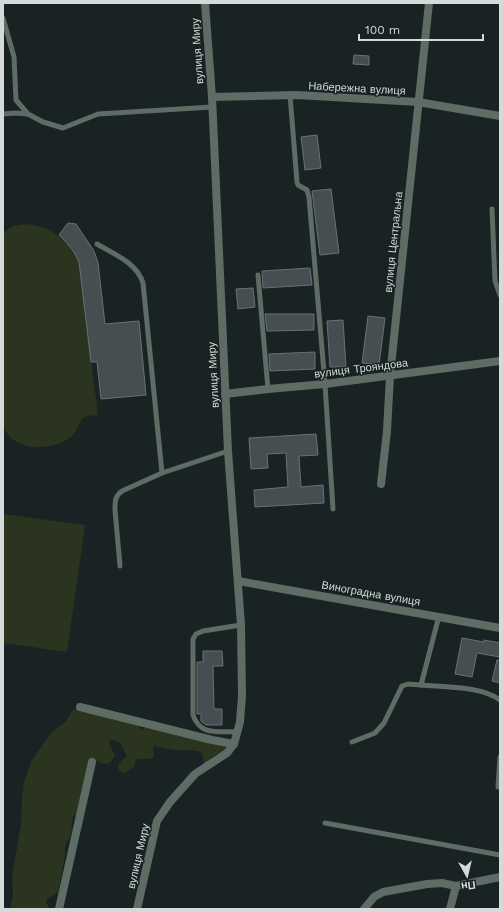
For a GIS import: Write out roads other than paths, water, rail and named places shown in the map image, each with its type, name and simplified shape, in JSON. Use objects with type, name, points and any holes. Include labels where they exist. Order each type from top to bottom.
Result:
[{"type":"street","name":"вулиця Миру","points":[[137,909],[157,821],[170,802],[195,774],[227,753],[234,744],[240,722],[242,696],[241,626],[228,450],[212,97],[205,3]]},
{"type":"street","name":"вулиця Центральна","points":[[381,484],[387,431],[390,376],[429,3]]},
{"type":"street","name":"Набережна вулиця","points":[[212,97],[290,95],[418,102],[500,116]]},
{"type":"street","name":"вулиця Трояндова","points":[[225,394],[325,384],[500,361]]},
{"type":"street","name":"Виноградна вулиця","points":[[238,581],[500,628]]},
{"type":"street","points":[[80,707],[212,740],[234,744]]},
{"type":"street","points":[[59,909],[92,762]]},
{"type":"street","points":[[364,909],[374,897],[383,892],[427,884],[442,883],[456,886],[500,877]]},
{"type":"street","points":[[450,909],[456,886]]},
{"type":"lane","points":[[3,18],[14,57],[14,83],[16,100],[28,114],[43,122],[63,128],[98,114],[212,106]]},
{"type":"lane","points":[[290,95],[297,182],[298,185],[306,190],[309,197],[325,384],[333,509]]},
{"type":"lane","points":[[3,114],[28,114]]},
{"type":"lane","points":[[492,209],[495,281],[500,295]]},
{"type":"lane","points":[[97,244],[126,261],[137,270],[143,283],[162,473]]},
{"type":"lane","points":[[258,275],[268,389]]},
{"type":"lane","points":[[120,566],[115,510],[117,495],[122,491],[162,473],[228,450]]},
{"type":"lane","points":[[421,685],[439,616]]},
{"type":"lane","points":[[237,732],[212,731],[201,728],[196,723],[193,715],[193,639],[196,634],[203,631],[241,626]]},
{"type":"lane","points":[[352,742],[375,733],[384,723],[402,686],[408,684],[471,690],[490,694],[500,700]]},
{"type":"lane","points":[[498,787],[500,757]]},
{"type":"lane","points":[[325,823],[500,855]]}]
